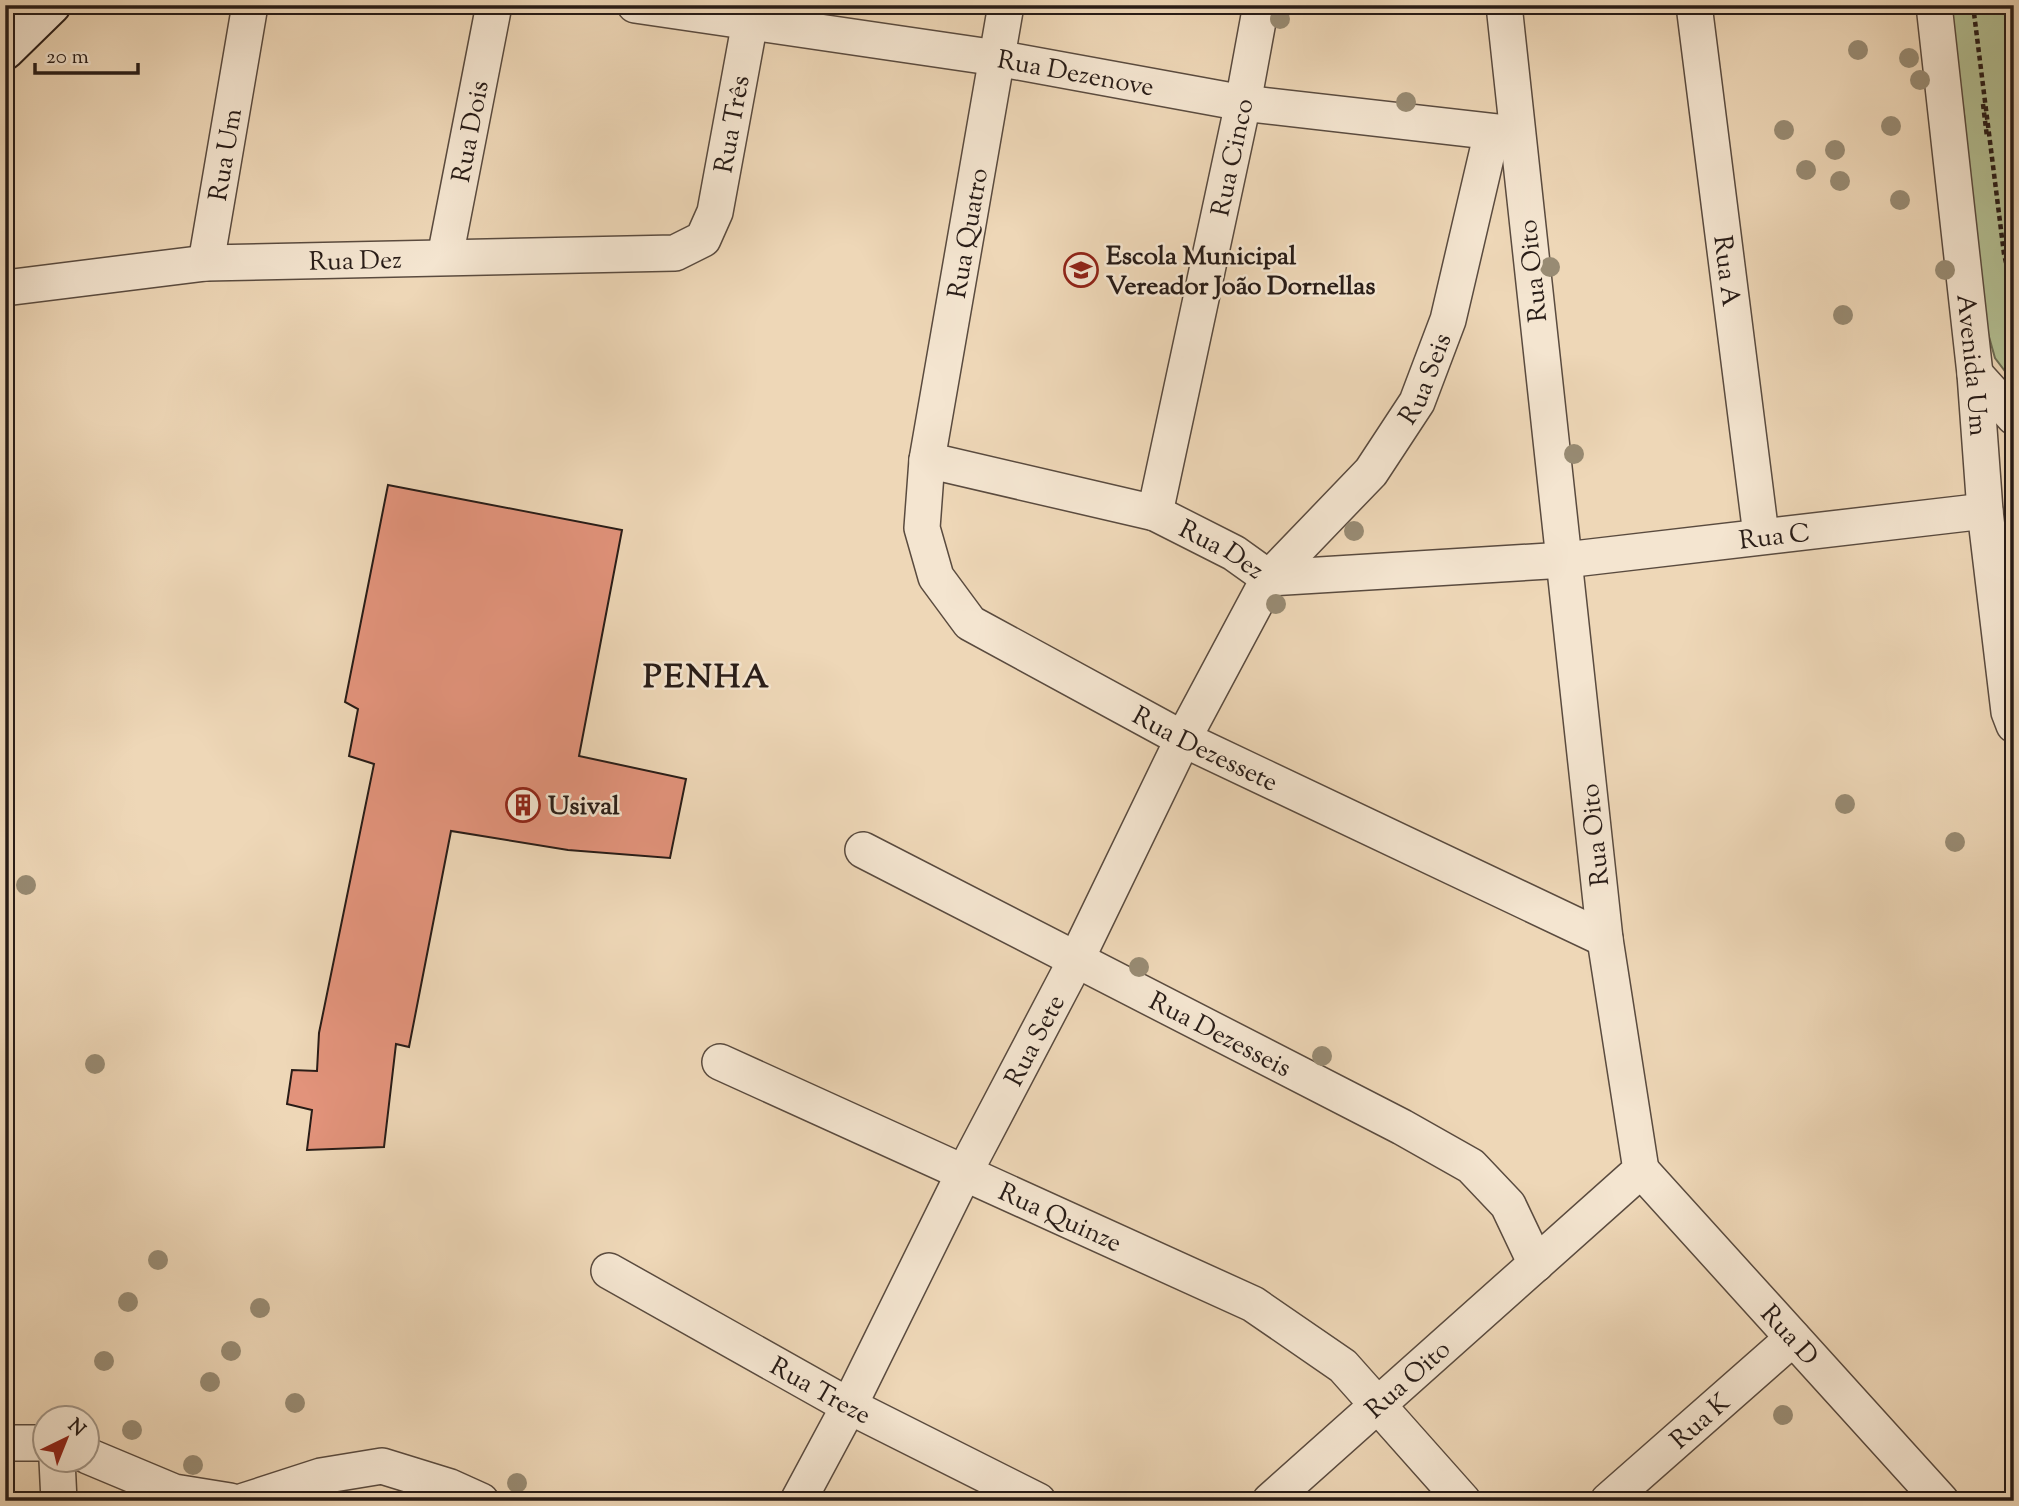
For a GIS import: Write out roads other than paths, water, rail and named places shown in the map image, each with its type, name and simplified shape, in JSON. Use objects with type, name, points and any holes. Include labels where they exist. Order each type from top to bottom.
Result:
[{"type":"street","points":[[5,50],[51,5]]},
{"type":"street","name":"Rua Um","points":[[206,263],[250,5]]},
{"type":"street","name":"Rua Dois","points":[[445,257],[494,5]]},
{"type":"street","name":"Rua Dezenove","points":[[635,5],[752,13],[1243,103],[1504,133]]},
{"type":"street","name":"Rua Quatro","points":[[927,460],[1006,5]]},
{"type":"street","name":"Rua Cinco","points":[[1155,513],[1243,103],[1261,5]]},
{"type":"street","name":"Rua Oito","points":[[1270,1501],[1641,1170],[1605,939],[1565,560],[1504,133],[1504,5]]},
{"type":"street","name":"Rua A","points":[[1694,5],[1761,536]]},
{"type":"street","name":"Avenida Um","points":[[1934,5],[1975,374],[1985,511],[2009,712],[2014,724]]},
{"type":"street","name":"Rua Três","points":[[703,239],[715,212],[752,13]]},
{"type":"street","name":"Rua Seis","points":[[1269,578],[1371,472],[1417,402],[1448,320],[1504,133]]},
{"type":"street","name":"Rua Dez","points":[[5,288],[206,263],[675,253],[703,239]]},
{"type":"street","points":[[1975,374],[2014,417]]},
{"type":"street","name":"Rua Dez","points":[[927,460],[1155,513],[1234,553],[1269,578],[1565,560]]},
{"type":"street","name":"Rua Dezessete","points":[[927,460],[922,528],[936,577],[970,624],[1183,739],[1605,939]]},
{"type":"street","name":"Rua C","points":[[1565,560],[1985,511]]},
{"type":"street","name":"Rua Sete","points":[[798,1501],[849,1406],[963,1174],[1077,958],[1183,739],[1269,578]]},
{"type":"street","name":"Rua Dezesseis","points":[[863,850],[1077,958],[1402,1127],[1471,1166],[1508,1205],[1536,1264]]},
{"type":"street","name":"Rua Quinze","points":[[720,1062],[1253,1304],[1343,1366],[1463,1501]]},
{"type":"street","name":"Rua D","points":[[1641,1170],[1793,1338],[1929,1497]]},
{"type":"street","name":"Rua Treze","points":[[609,1271],[849,1406],[1038,1501]]},
{"type":"street","name":"Rua K","points":[[1608,1501],[1793,1338]]},
{"type":"street","points":[[5,1443],[32,1443]]},
{"type":"street","points":[[102,1462],[174,1492],[230,1501]]},
{"type":"street","points":[[382,1466],[396,1501]]},
{"type":"street","points":[[244,1501],[321,1476],[382,1466],[450,1487],[481,1501]]},
{"type":"street","points":[[58,1474],[59,1501]]},
{"type":"place","name":"Escola Municipal Vereador João Dornellas","points":[[1081,270]]},
{"type":"place","name":"Usival","points":[[523,805]]},
{"type":"district","name":"PENHA","points":[[707,675]]}]
